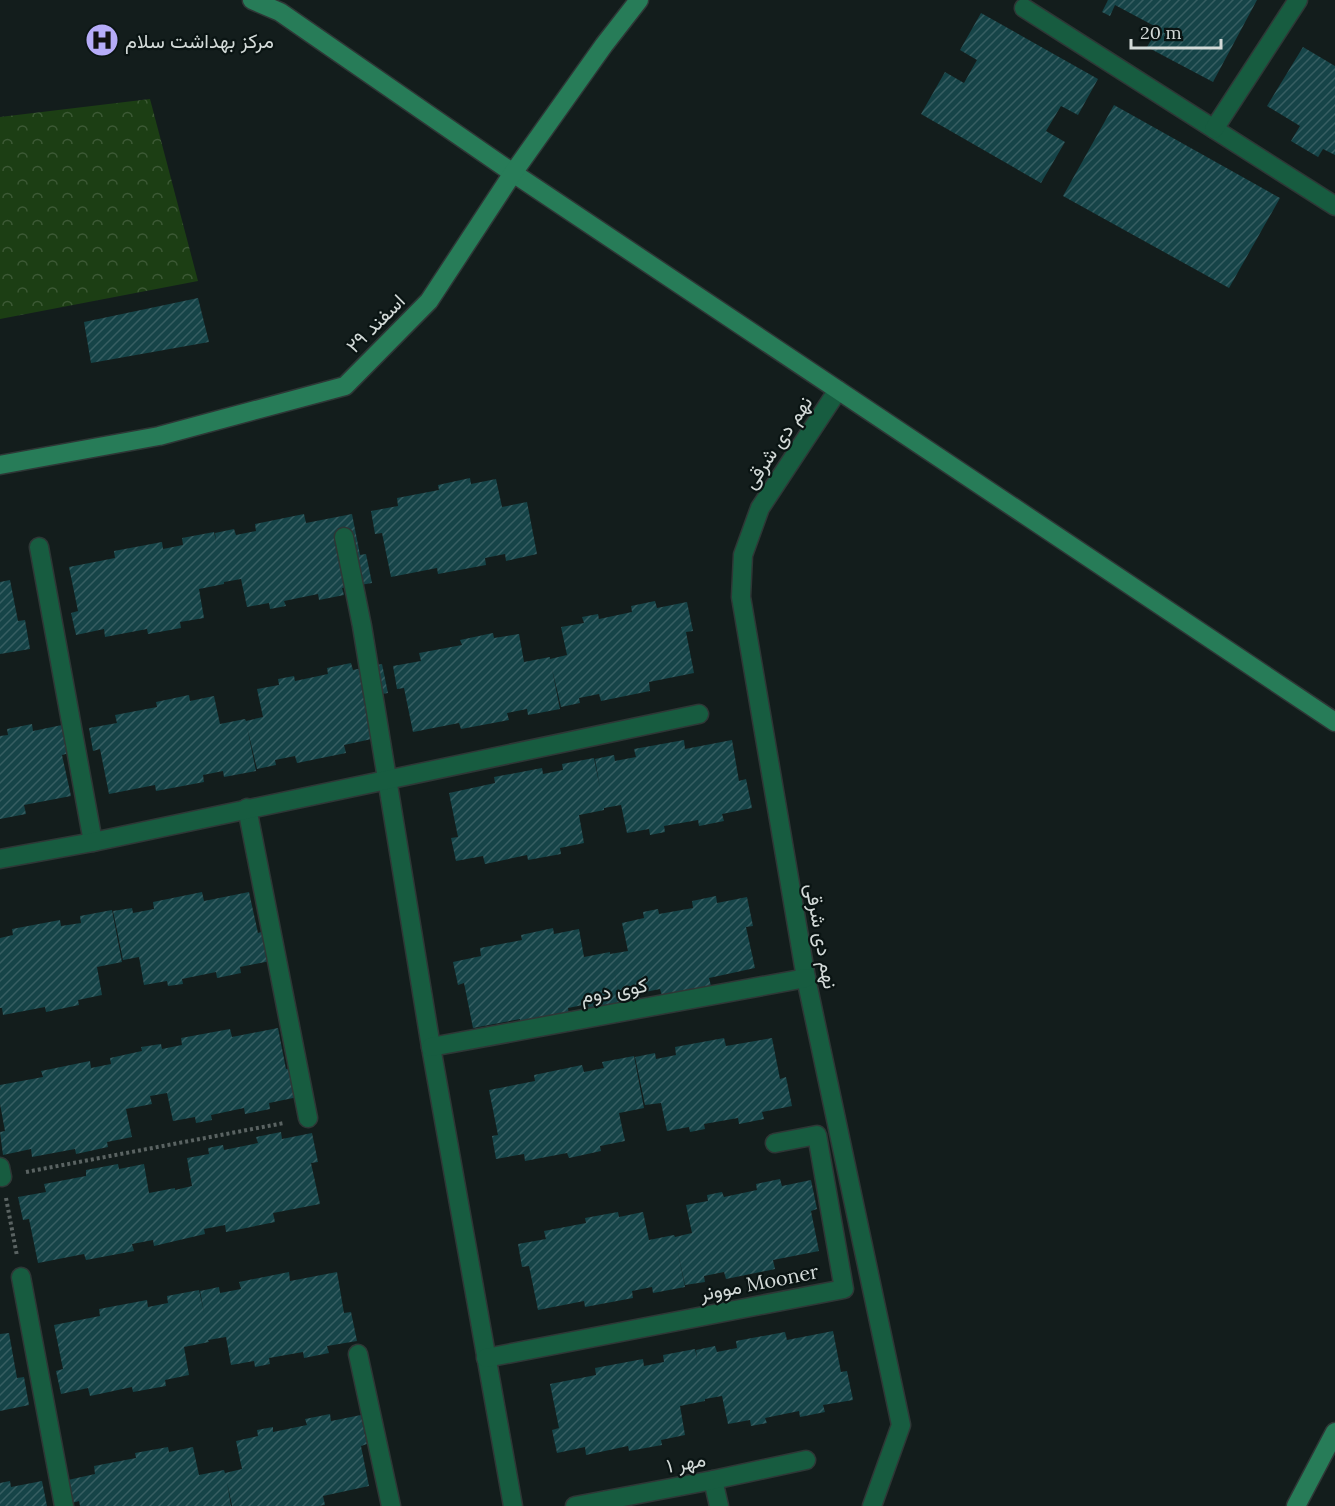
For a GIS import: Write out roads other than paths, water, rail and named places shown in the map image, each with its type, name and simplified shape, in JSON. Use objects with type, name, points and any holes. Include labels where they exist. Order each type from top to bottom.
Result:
[{"type":"street","points":[[252,0],[280,12],[513,173],[1335,722]]},
{"type":"street","name":"۲۹ اسفند","points":[[0,465],[159,436],[345,386],[429,301],[513,173],[639,0]]},
{"type":"street","points":[[1214,129],[1298,0]]},
{"type":"street","points":[[1024,8],[1335,206]]},
{"type":"street","name":"نهم دی شرقی","points":[[838,390],[760,508],[743,555],[741,597],[806,978],[901,1425],[872,1506]]},
{"type":"street","points":[[344,537],[362,626],[431,1047],[513,1506]]},
{"type":"street","points":[[39,547],[93,842]]},
{"type":"street","points":[[0,859],[93,842],[699,714]]},
{"type":"street","points":[[248,808],[308,1118]]},
{"type":"street","name":"کوی دوم","points":[[431,1047],[806,978]]},
{"type":"street","name":"موونر Mooner","points":[[486,1358],[844,1289],[817,1135],[776,1143]]},
{"type":"street","points":[[21,1276],[64,1506]]},
{"type":"street","points":[[358,1354],[391,1506]]},
{"type":"street","points":[[1296,1506],[1335,1432]]},
{"type":"street","name":"مهر ۱","points":[[575,1506],[806,1460]]},
{"type":"street","points":[[713,1480],[719,1506]]},
{"type":"place","name":"مرکز بهداشت سلام","points":[[102,40]]}]
